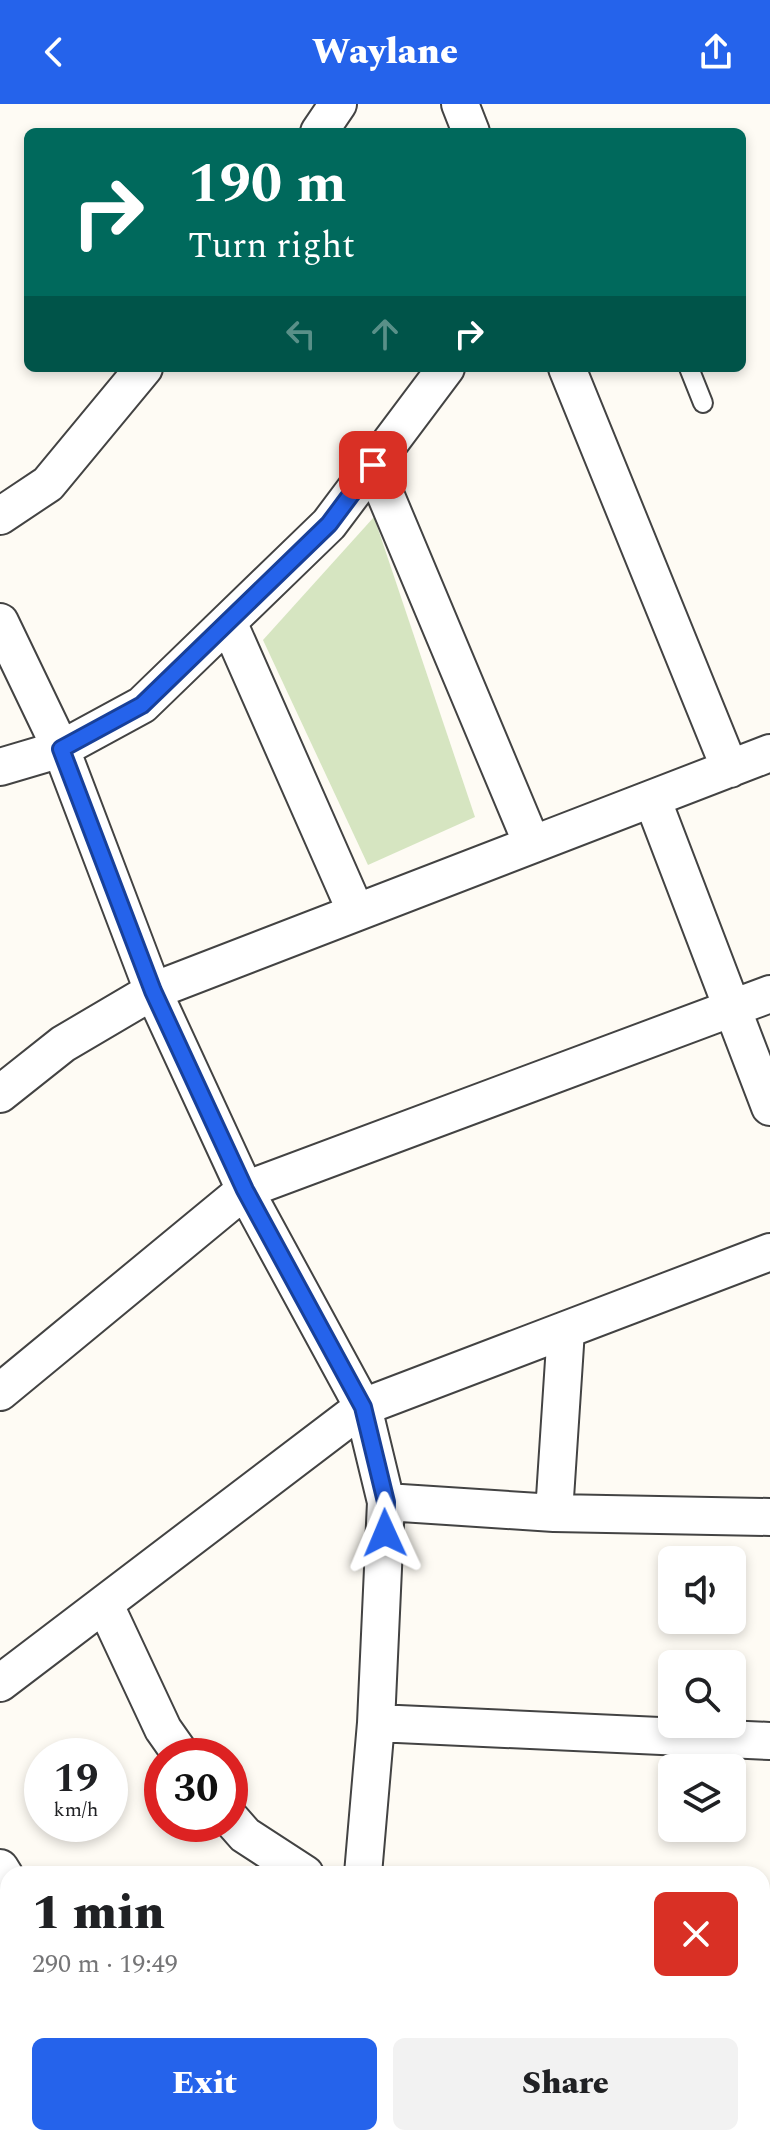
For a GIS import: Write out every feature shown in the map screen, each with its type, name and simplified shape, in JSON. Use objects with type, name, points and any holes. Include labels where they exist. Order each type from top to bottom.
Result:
[{"type":"street","points":[[322,128],[338,104]]},
{"type":"street","points":[[460,104],[469,128]]},
{"type":"street","points":[[0,516],[48,484],[141,372]]},
{"type":"street","points":[[0,767],[61,749],[142,705],[329,524],[443,372]]},
{"type":"street","points":[[569,372],[730,769]]},
{"type":"street","points":[[373,465],[532,844]]},
{"type":"street","points":[[0,622],[61,749],[153,991],[245,1190],[363,1407],[386,1502],[376,1723],[364,1866]]},
{"type":"street","points":[[229,624],[356,912]]},
{"type":"street","points":[[0,1094],[63,1044],[153,991],[532,844],[653,801],[770,753]]},
{"type":"street","points":[[653,801],[770,1107]]},
{"type":"street","points":[[0,1392],[245,1190],[770,994]]},
{"type":"street","points":[[0,1683],[363,1407],[770,1252]]},
{"type":"street","points":[[554,1513],[566,1330]]},
{"type":"street","points":[[386,1502],[554,1513],[770,1517]]},
{"type":"street","points":[[105,1605],[169,1738]]},
{"type":"street","points":[[376,1723],[770,1741]]},
{"type":"street","points":[[248,1837],[293,1866]]},
{"type":"lane","points":[[691,372],[703,403]]},
{"type":"green space","points":[[374,517],[475,817],[368,865],[263,640]]},
{"type":"route","points":[[373,465],[329,524],[241,613],[142,705],[61,749],[153,991],[245,1190],[363,1407],[386,1502],[385,1533]]}]
